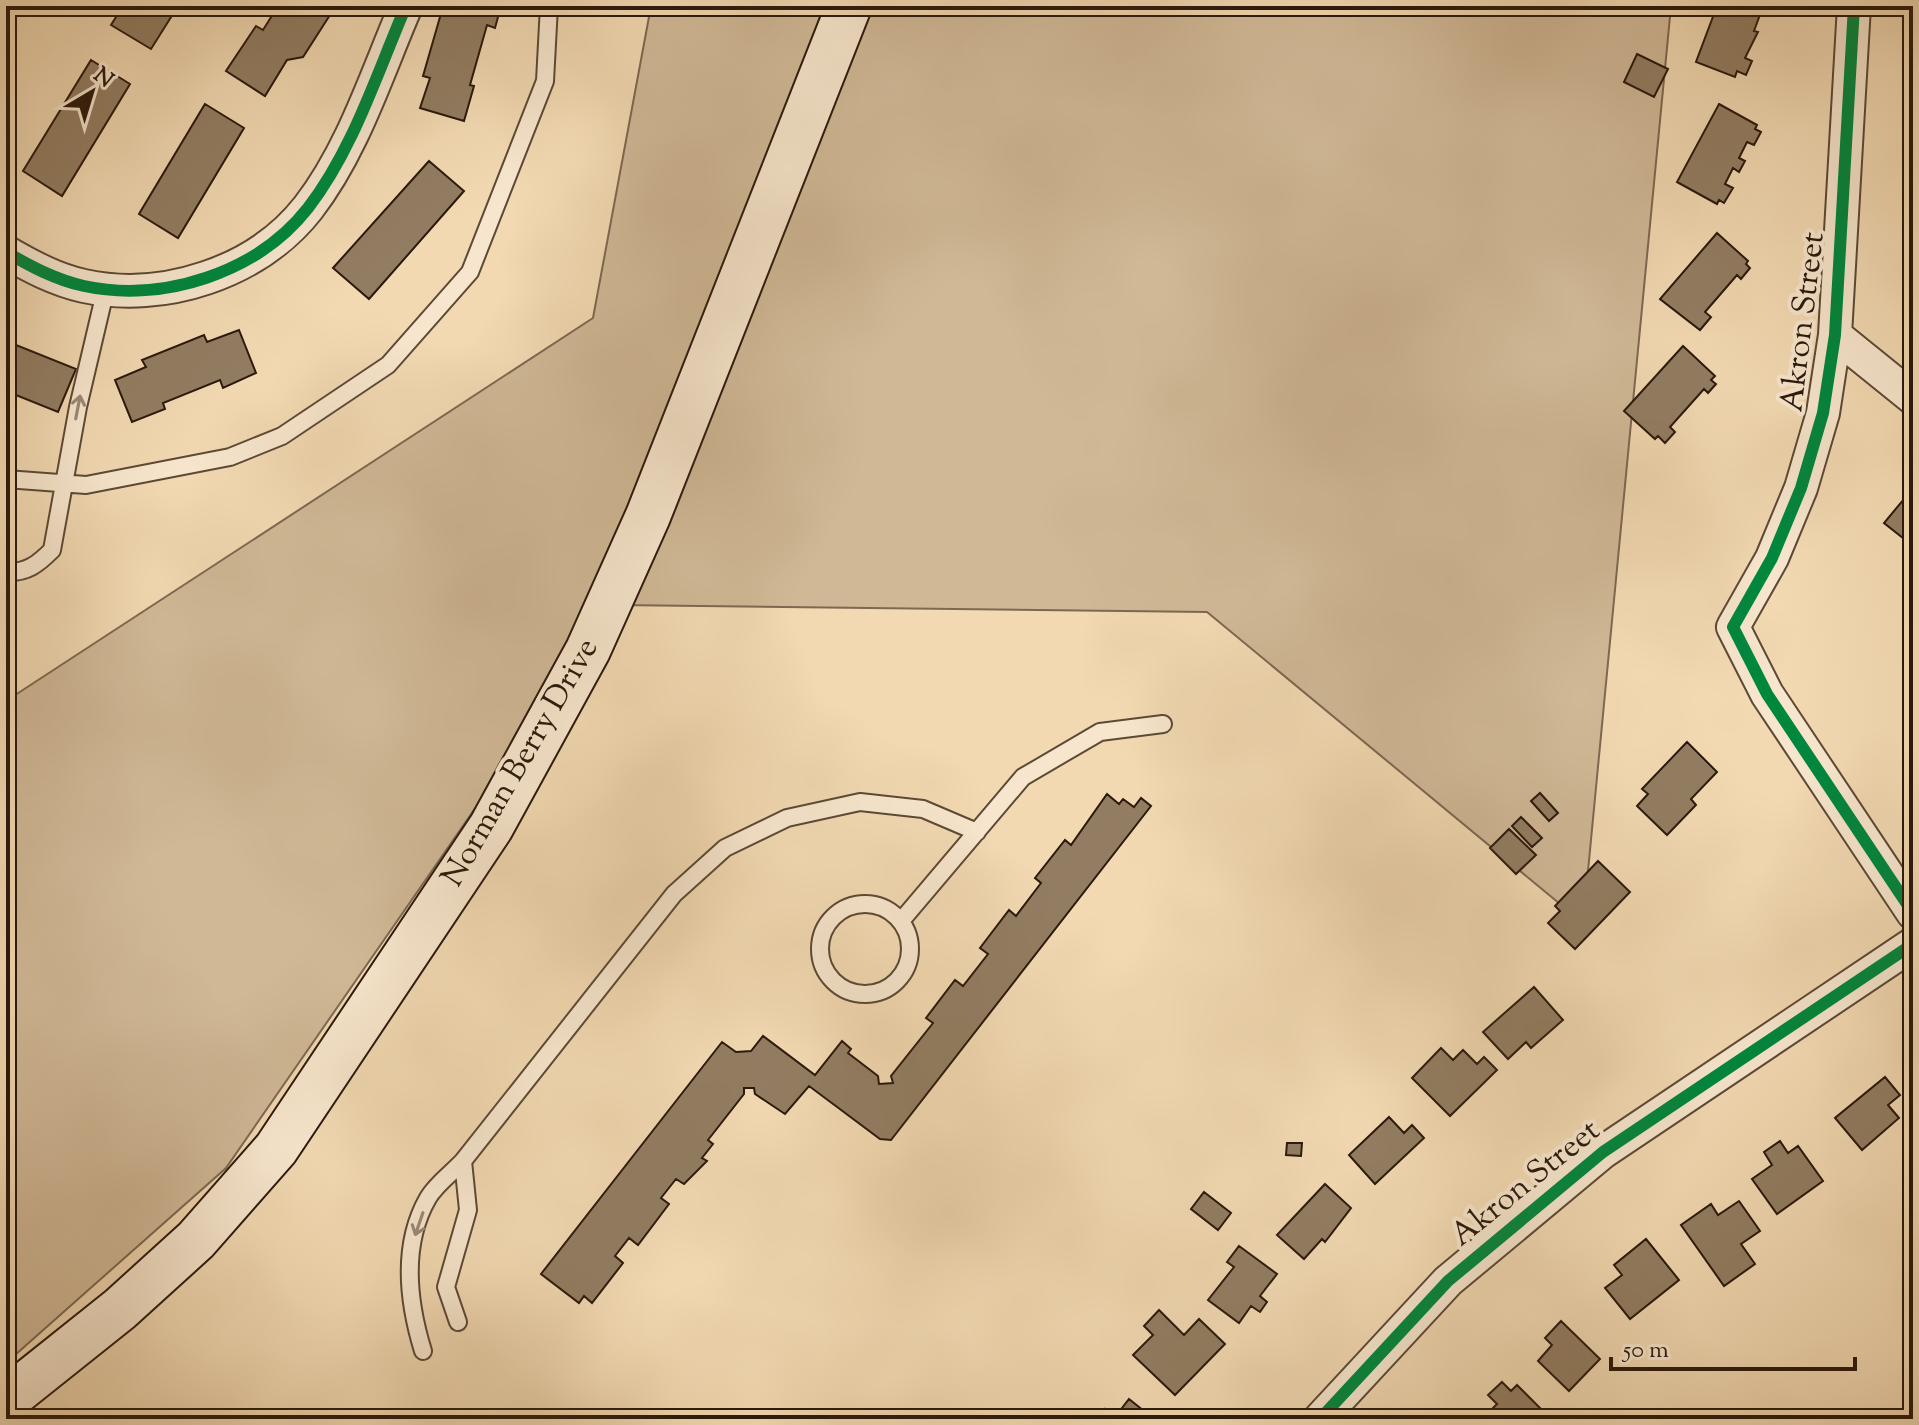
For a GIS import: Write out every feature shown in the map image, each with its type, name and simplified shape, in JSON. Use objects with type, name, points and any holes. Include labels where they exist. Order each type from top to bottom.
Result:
[{"type":"main road","name":"Norman Berry Drive","points":[[6,1400],[120,1309],[196,1240],[276,1149],[491,827],[588,650],[648,516],[849,6]]},
{"type":"street","points":[[6,252],[32,267],[84,286],[135,291],[190,284],[231,269],[274,242],[308,208],[341,155],[406,6]]},
{"type":"street","name":"Akron Street","points":[[1854,6],[1835,335],[1823,413],[1801,488],[1772,558],[1733,627],[1767,694],[1913,913]]},
{"type":"street","points":[[1835,335],[1913,398]]},
{"type":"street","name":"Akron Street","points":[[1320,1419],[1448,1281],[1603,1152],[1913,944]]},
{"type":"lane","points":[[6,479],[86,485],[230,457],[282,436],[388,365],[470,272],[545,81],[549,6]]},
{"type":"lane","points":[[6,572],[21,573],[39,563],[52,550],[78,407],[106,288]]},
{"type":"lane","points":[[901,921],[1023,777],[1064,750],[1100,732],[1163,724]]},
{"type":"lane","points":[[423,1351],[411,1312],[409,1264],[428,1197],[463,1161],[674,894],[725,848],[787,818],[860,802],[923,809],[977,832]]},
{"type":"lane","points":[[870,904],[887,909],[901,921],[909,937],[910,954],[905,971],[894,985],[878,993],[861,994],[844,989],[830,978],[822,962],[820,944],[825,927],[837,914],[852,906],[870,904]]},
{"type":"lane","points":[[458,1322],[446,1287],[468,1210],[463,1161]]},
{"type":"shaded area","points":[[651,6],[1671,6],[1583,923],[1207,612],[616,605],[226,1168],[6,1363],[6,701],[593,318]]},
{"type":"building","points":[[123,6],[178,6],[151,49],[111,25]]},
{"type":"building","points":[[278,6],[320,6],[330,15],[303,57],[287,60],[265,96],[226,71],[256,26],[263,30]]},
{"type":"building","points":[[453,6],[501,6],[495,28],[487,25],[470,85],[474,86],[464,121],[420,108],[430,78],[423,76],[442,10],[451,13]]},
{"type":"building","points":[[1717,6],[1774,6],[1770,15],[1761,12],[1754,31],[1758,32],[1745,58],[1752,61],[1746,75],[1737,71],[1735,77],[1696,62]]},
{"type":"building","points":[[1637,54],[1668,69],[1654,97],[1624,82]]},
{"type":"building","points":[[91,60],[130,84],[62,196],[23,171]]},
{"type":"building","points":[[205,104],[244,128],[178,238],[139,214]]},
{"type":"building","points":[[1719,104],[1757,125],[1755,129],[1761,132],[1754,145],[1747,142],[1739,158],[1745,161],[1739,172],[1733,168],[1725,184],[1733,188],[1724,203],[1719,200],[1717,204],[1677,182]]},
{"type":"building","points":[[429,161],[464,191],[369,299],[333,268]]},
{"type":"building","points":[[1717,233],[1748,261],[1746,264],[1750,268],[1741,279],[1737,275],[1705,312],[1711,317],[1700,330],[1660,299]]},
{"type":"building","points":[[239,330],[256,373],[223,388],[220,380],[163,403],[165,409],[132,422],[115,380],[146,367],[142,360],[204,335],[207,342]]},
{"type":"building","points":[[6,341],[76,369],[58,412],[6,391]]},
{"type":"building","points":[[1683,346],[1715,376],[1711,380],[1716,384],[1708,393],[1704,389],[1670,427],[1675,432],[1665,443],[1658,436],[1655,439],[1624,411]]},
{"type":"building","points":[[1909,493],[1913,496],[1913,546],[1884,523]]},
{"type":"building","points":[[1687,742],[1717,772],[1691,799],[1696,805],[1667,835],[1637,806],[1648,794],[1642,789]]},
{"type":"building","points":[[1540,793],[1558,813],[1549,821],[1531,801]]},
{"type":"building","points":[[1107,794],[1119,804],[1123,799],[1134,807],[1141,798],[1151,806],[891,1140],[880,1139],[809,1086],[785,1114],[755,1094],[754,1088],[744,1088],[744,1094],[708,1140],[713,1144],[702,1158],[707,1161],[684,1184],[676,1179],[661,1198],[669,1204],[638,1245],[629,1238],[615,1256],[623,1263],[592,1303],[584,1296],[579,1303],[541,1274],[722,1042],[736,1052],[751,1051],[763,1036],[815,1075],[842,1041],[851,1049],[848,1053],[878,1076],[879,1084],[893,1083],[891,1076],[933,1023],[926,1018],[955,980],[963,986],[988,954],[980,948],[1009,910],[1016,916],[1041,883],[1035,878],[1065,840],[1071,845]]},
{"type":"building","points":[[1521,817],[1542,838],[1532,847],[1512,826]]},
{"type":"building","points":[[1509,829],[1536,855],[1516,874],[1490,848]]},
{"type":"building","points":[[1598,861],[1630,892],[1575,949],[1548,923],[1560,911],[1555,906]]},
{"type":"building","points":[[1534,987],[1563,1020],[1531,1048],[1526,1042],[1508,1059],[1483,1032]]},
{"type":"building","points":[[1441,1048],[1453,1060],[1463,1050],[1477,1064],[1484,1057],[1497,1070],[1450,1116],[1412,1078]]},
{"type":"building","points":[[1885,1077],[1900,1095],[1888,1105],[1899,1118],[1862,1150],[1835,1118]]},
{"type":"building","points":[[1389,1117],[1404,1133],[1412,1125],[1424,1138],[1375,1184],[1349,1155]]},
{"type":"building","points":[[1780,1141],[1788,1153],[1798,1146],[1823,1181],[1777,1214],[1752,1179],[1772,1165],[1764,1152]]},
{"type":"building","points":[[1287,1143],[1302,1143],[1301,1156],[1286,1155]]},
{"type":"building","points":[[1325,1184],[1351,1208],[1325,1242],[1322,1239],[1304,1259],[1277,1235]]},
{"type":"building","points":[[1204,1192],[1231,1213],[1218,1230],[1191,1209]]},
{"type":"building","points":[[1739,1201],[1760,1231],[1741,1244],[1755,1264],[1724,1286],[1681,1225],[1711,1204],[1718,1215]]},
{"type":"building","points":[[1646,1239],[1679,1280],[1630,1319],[1605,1288],[1622,1275],[1614,1265]]},
{"type":"building","points":[[1239,1246],[1277,1274],[1260,1296],[1267,1302],[1260,1312],[1251,1306],[1239,1323],[1208,1300],[1234,1267],[1227,1262]]},
{"type":"building","points":[[1159,1310],[1184,1335],[1199,1319],[1225,1344],[1175,1395],[1133,1355],[1153,1335],[1144,1326]]},
{"type":"building","points":[[1561,1321],[1600,1359],[1569,1391],[1538,1361],[1552,1345],[1545,1338]]},
{"type":"building","points":[[1502,1382],[1511,1391],[1517,1385],[1549,1417],[1482,1419],[1497,1404],[1488,1395]]},
{"type":"building","points":[[1129,1399],[1154,1419],[1097,1419],[1105,1409],[1115,1417]]},
{"type":"cycle path","points":[[6,252],[44,272],[84,286],[145,290],[206,278],[236,266],[263,250],[287,231],[324,185],[363,110],[406,6]]},
{"type":"cycle path","points":[[1854,6],[1835,335],[1823,413],[1801,488],[1772,558],[1733,627],[1767,694],[1913,913]]},
{"type":"cycle path","points":[[1320,1419],[1448,1281],[1603,1152],[1913,944]]}]
